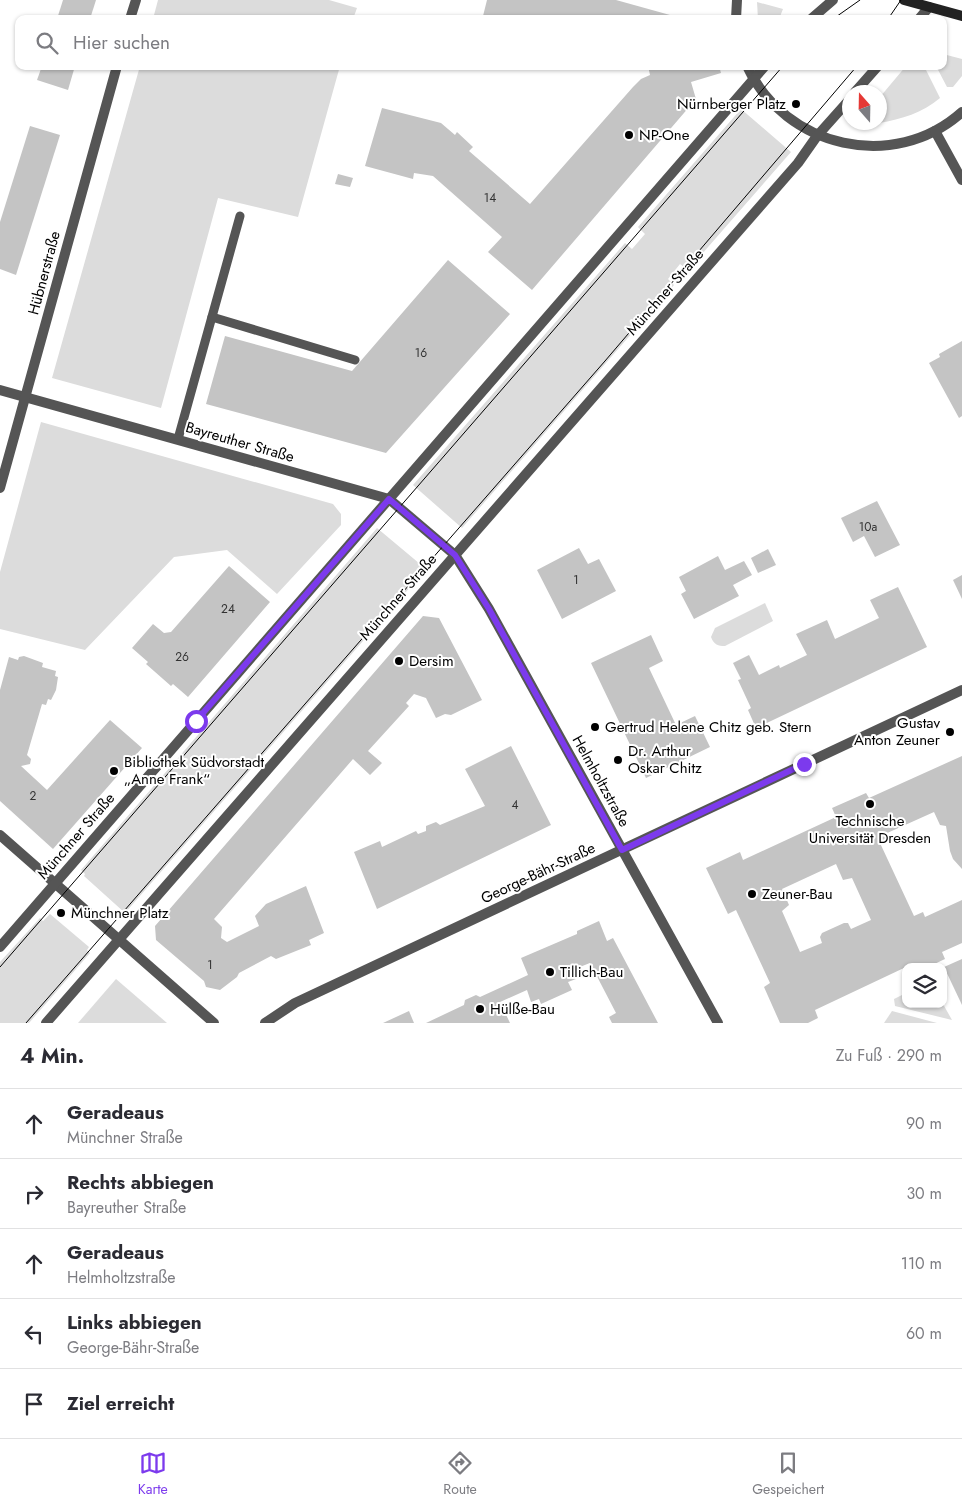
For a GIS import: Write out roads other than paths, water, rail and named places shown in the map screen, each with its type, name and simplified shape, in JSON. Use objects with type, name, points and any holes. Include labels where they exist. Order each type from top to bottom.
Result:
[{"type":"main road","points":[[904,0],[932,4],[962,16]]},
{"type":"street","points":[[131,15],[136,0]]},
{"type":"street","points":[[736,15],[737,0]]},
{"type":"street","points":[[816,15],[833,0]]},
{"type":"street","points":[[922,15],[932,4]]},
{"type":"street","name":"Hübnerstraße","points":[[0,488],[116,70]]},
{"type":"street","points":[[749,70],[753,79],[779,111],[817,136],[848,145],[882,146],[904,143],[935,131],[962,112]]},
{"type":"street","name":"Münchner Straße","points":[[0,947],[761,70]]},
{"type":"street","points":[[861,85],[874,70]]},
{"type":"street","name":"Münchner Straße","points":[[46,1023],[798,163],[817,136],[842,108]]},
{"type":"street","points":[[935,131],[962,180]]},
{"type":"street","name":"Bayreuther Straße","points":[[0,390],[389,499],[455,555]]},
{"type":"street","name":"Helmholtzstraße","points":[[455,555],[489,609],[718,1023]]},
{"type":"street","name":"George-Bähr-Straße","points":[[265,1023],[295,1003],[962,690]]},
{"type":"street","points":[[0,835],[214,1023]]},
{"type":"lane","points":[[178,440],[240,216]]},
{"type":"lane","points":[[212,317],[354,360]]},
{"type":"tram line","points":[[839,15],[860,0]]},
{"type":"tram line","points":[[891,15],[901,0]]},
{"type":"tram line","points":[[0,967],[780,70]]},
{"type":"tram line","points":[[26,1023],[605,361],[854,70]]},
{"type":"place","name":"Nürnberger Platz","points":[[796,104]]},
{"type":"place","name":"NP-One","points":[[629,135]]},
{"type":"place","name":"Dersim","points":[[399,661]]},
{"type":"place","name":"Gertrud Helene Chitz geb. Stern","points":[[595,727]]},
{"type":"place","name":"Gustav Anton Zeuner","points":[[950,732]]},
{"type":"place","name":"Dr. Arthur Oskar Chitz","points":[[618,760]]},
{"type":"place","name":"Bibliothek Südvorstadt „Anne Frank“","points":[[114,771]]},
{"type":"place","name":"Technische Universität Dresden","points":[[870,804]]},
{"type":"place","name":"Zeuner-Bau","points":[[752,894]]},
{"type":"place","name":"Münchner Platz","points":[[61,913]]},
{"type":"place","name":"Tillich-Bau","points":[[550,972]]},
{"type":"place","name":"Hülße-Bau","points":[[480,1009]]}]
